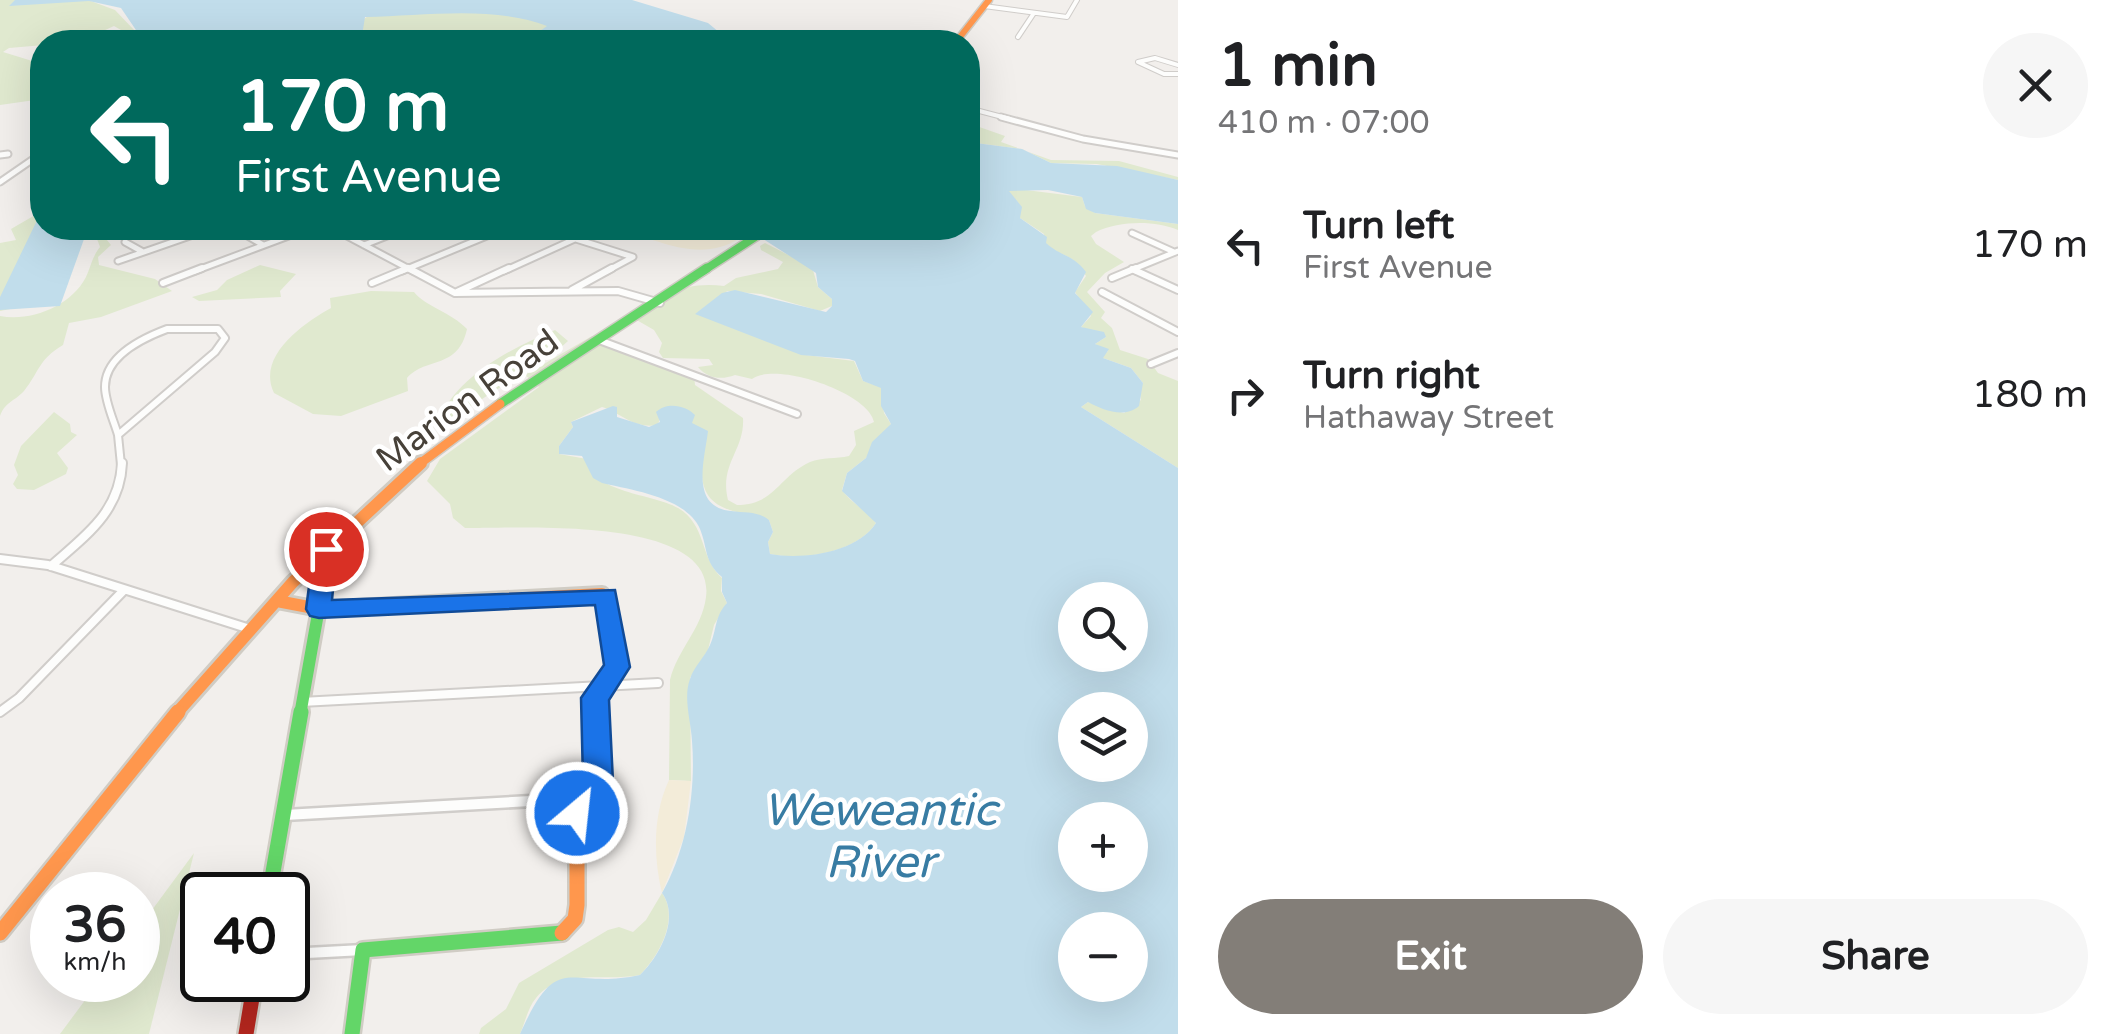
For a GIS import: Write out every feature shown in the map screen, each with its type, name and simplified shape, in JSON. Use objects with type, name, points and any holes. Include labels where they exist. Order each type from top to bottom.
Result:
[{"type":"main road","points":[[966,30],[987,3]]},
{"type":"main road","name":"Marion Road","points":[[0,932],[251,630],[326,549],[393,485],[467,426],[752,240]]},
{"type":"main road","points":[[273,872],[326,549]]},
{"type":"main road","points":[[277,601],[319,609],[606,596],[617,667],[595,698],[598,782],[577,813],[580,866],[575,919],[561,934],[363,950],[352,1034]]},
{"type":"main road","points":[[246,1034],[251,1002]]},
{"type":"street","points":[[987,3],[1067,17],[1076,0]]},
{"type":"street","points":[[1018,37],[1034,12]]},
{"type":"street","points":[[1176,77],[1138,62],[1155,58],[1178,65]]},
{"type":"street","points":[[980,111],[1084,139],[1178,155]]},
{"type":"street","points":[[0,155],[8,154]]},
{"type":"street","points":[[0,182],[30,161]]},
{"type":"street","points":[[1132,233],[1177,253]]},
{"type":"street","points":[[118,261],[178,240]]},
{"type":"street","points":[[254,240],[262,245]]},
{"type":"street","points":[[163,283],[276,240]]},
{"type":"street","points":[[355,240],[454,293],[628,292],[660,302]]},
{"type":"street","points":[[364,245],[377,240]]},
{"type":"street","points":[[372,283],[477,240]]},
{"type":"street","points":[[454,293],[573,240]]},
{"type":"street","points":[[572,291],[633,257],[578,240]]},
{"type":"street","points":[[125,242],[144,252]]},
{"type":"street","points":[[1112,278],[1177,253]]},
{"type":"street","points":[[1132,270],[1178,290]]},
{"type":"street","points":[[1102,292],[1178,332]]},
{"type":"street","points":[[52,566],[116,502],[123,474],[105,388],[108,376],[131,343],[139,336],[166,330],[218,329],[224,333],[215,352],[118,436]]},
{"type":"street","points":[[600,340],[797,414]]},
{"type":"street","points":[[1150,364],[1178,353]]},
{"type":"street","points":[[0,560],[52,566],[251,630]]},
{"type":"street","points":[[0,712],[20,698],[124,590]]},
{"type":"street","points":[[301,702],[658,683]]},
{"type":"street","points":[[282,815],[585,798]]},
{"type":"street","points":[[310,953],[363,950]]},
{"type":"green space","points":[[0,0],[88,0],[115,10],[134,30],[114,26],[105,30],[30,30],[30,46],[3,52],[30,60],[30,101],[0,105]]},
{"type":"green space","points":[[450,8],[499,10],[540,17],[553,25],[549,30],[347,30],[373,13]]},
{"type":"green space","points":[[980,127],[1005,136],[1001,142],[1020,149],[980,144]]},
{"type":"green space","points":[[1027,151],[1051,160],[1119,161],[1178,180],[1097,164],[1051,163]]},
{"type":"green space","points":[[1008,191],[1082,197],[1085,206],[1095,213],[1178,224],[1178,230],[1137,223],[1096,232],[1091,236],[1096,244],[1124,262],[1105,273],[1087,292],[1105,312],[1101,318],[1112,328],[1120,350],[1148,359],[1158,373],[1178,381],[1178,468],[1081,407],[1088,402],[1124,413],[1141,400],[1139,389],[1143,383],[1131,368],[1103,358],[1108,351],[1095,344],[1106,337],[1081,327],[1091,316],[1075,292],[1086,276],[1071,258],[1045,243],[1044,234],[1020,218],[1020,205]]},
{"type":"green space","points":[[30,218],[30,240],[38,240],[15,308],[0,311],[0,243],[16,240],[11,229]]},
{"type":"green space","points":[[97,240],[107,240],[111,245],[98,257],[99,265],[155,279],[172,291],[101,317],[69,323],[63,345],[44,361],[24,391],[0,416],[0,316],[24,317],[60,304],[79,287],[100,247]]},
{"type":"green space","points":[[765,243],[812,267],[818,287],[832,299],[832,306],[820,311],[761,294],[726,291],[806,355],[854,361],[863,381],[881,387],[884,413],[891,424],[866,458],[847,473],[842,490],[876,523],[867,533],[828,552],[770,554],[768,542],[773,532],[769,520],[736,512],[714,501],[703,481],[703,445],[660,417],[658,425],[641,425],[602,407],[571,422],[573,427],[559,446],[559,454],[587,459],[592,471],[612,486],[667,503],[687,515],[722,578],[721,591],[727,603],[714,625],[708,650],[690,678],[691,781],[669,780],[670,680],[704,609],[701,570],[680,551],[648,539],[566,528],[465,528],[453,518],[450,504],[427,481],[440,459],[539,387],[525,375],[592,336],[694,375],[695,385],[743,418],[726,487],[728,500],[737,505],[769,495],[810,462],[849,456],[856,445],[854,431],[874,422],[856,401],[800,377],[764,374],[752,379],[735,375],[720,378],[698,367],[713,365],[709,359],[663,358],[659,352],[662,343],[654,330],[628,315],[685,288],[724,286],[736,278],[778,269],[783,262],[761,250]]},
{"type":"green space","points":[[260,265],[296,274],[280,291],[281,297],[199,301],[192,297],[217,290],[227,280]]},
{"type":"green space","points":[[371,291],[414,292],[467,329],[463,342],[449,357],[407,378],[408,391],[341,416],[313,414],[274,393],[272,366],[286,342],[331,308],[330,298]]},
{"type":"green space","points":[[555,330],[568,341],[558,350],[462,412],[436,424],[457,391],[486,366]]},
{"type":"green space","points":[[54,412],[77,435],[57,453],[68,468],[66,474],[34,490],[17,489],[13,484],[18,475],[14,465],[21,446]]},
{"type":"green space","points":[[194,853],[189,872],[180,872]]},
{"type":"green space","points":[[180,872],[180,909],[160,990],[160,899]]},
{"type":"green space","points":[[662,893],[667,903],[668,925],[654,958],[640,975],[558,982],[533,1002],[520,1034],[479,1034],[481,1028],[506,1009],[519,983],[608,930],[619,927],[633,932],[646,920]]},
{"type":"green space","points":[[84,1002],[157,1002],[149,1034],[60,1034]]},
{"type":"sand","points":[[654,240],[736,240],[709,249]]},
{"type":"sand","points":[[669,780],[691,781],[684,837],[662,893],[656,835]]},
{"type":"water","points":[[15,0],[632,0],[708,23],[716,30],[541,30],[547,26],[504,16],[457,13],[365,17],[363,30],[136,30],[121,8],[89,1],[9,6]]},
{"type":"water","name":"Weweantic River","points":[[980,144],[1022,149],[1051,163],[1117,166],[1178,180],[1178,224],[1095,213],[1086,209],[1082,197],[1048,190],[1009,191],[1022,207],[1020,218],[1086,272],[1075,293],[1093,312],[1081,327],[1104,332],[1106,337],[1095,344],[1109,349],[1103,358],[1131,368],[1143,383],[1139,406],[1133,410],[1114,412],[1088,402],[1081,407],[1178,468],[1178,1034],[520,1034],[533,1007],[556,981],[640,975],[660,947],[669,914],[662,893],[684,839],[691,799],[693,760],[688,686],[727,603],[722,577],[709,560],[693,518],[657,497],[602,483],[593,478],[582,456],[559,454],[559,446],[573,427],[571,422],[613,406],[617,407],[617,417],[649,427],[660,422],[656,412],[665,407],[681,407],[695,415],[692,423],[708,431],[703,480],[709,501],[718,508],[769,520],[773,532],[768,542],[770,554],[813,555],[856,541],[876,523],[842,491],[847,473],[866,458],[872,442],[891,424],[881,406],[881,388],[863,381],[855,361],[801,355],[695,314],[722,293],[735,290],[826,312],[832,299],[818,287],[816,273],[765,240],[980,240]]},
{"type":"water","points":[[30,235],[30,240],[84,240],[60,306],[0,310],[0,297]]},
{"type":"traffic: fast","points":[[500,404],[751,240]]},
{"type":"traffic: fast","points":[[273,872],[322,591],[325,549]]},
{"type":"traffic: fast","points":[[352,1034],[363,950],[562,933]]},
{"type":"traffic: slow","points":[[965,30],[989,0]]},
{"type":"traffic: slow","points":[[0,933],[172,719],[293,582],[427,458],[500,404]]},
{"type":"traffic: slow","points":[[277,601],[319,609],[602,594],[609,602],[617,667],[595,698],[598,782],[577,813],[577,905],[575,919],[562,933]]},
{"type":"traffic: jam","points":[[246,1034],[251,1002]]},
{"type":"route","points":[[326,549],[319,609],[606,596],[617,667],[612,680],[595,698],[598,782],[577,813]]}]
